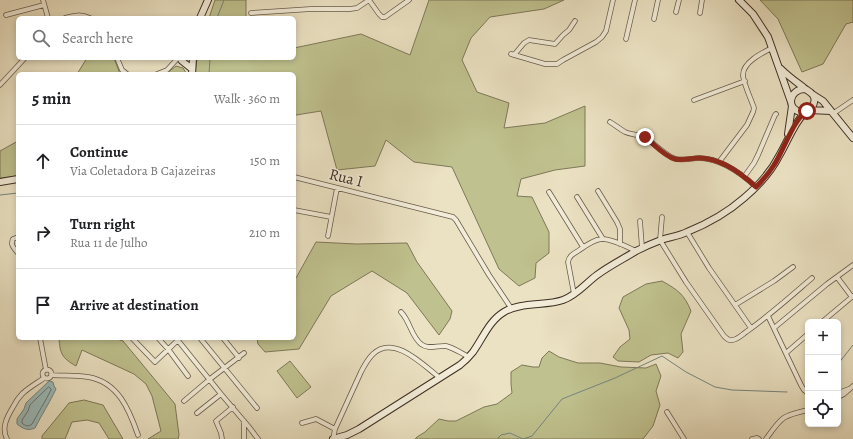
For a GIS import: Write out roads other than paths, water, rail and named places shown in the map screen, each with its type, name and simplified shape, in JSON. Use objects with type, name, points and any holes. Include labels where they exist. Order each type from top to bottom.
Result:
[{"type":"main road","points":[[201,16],[208,0]]},
{"type":"main road","points":[[739,0],[753,14],[768,37],[792,104],[797,111],[832,112]]},
{"type":"main road","points":[[181,60],[192,71]]},
{"type":"main road","points":[[192,71],[193,60]]},
{"type":"main road","points":[[778,66],[805,89],[823,101],[853,138]]},
{"type":"main road","points":[[786,143],[790,126],[792,97],[797,91],[805,89]]},
{"type":"main road","points":[[333,439],[347,435],[359,429],[460,365],[469,357],[493,321],[511,308],[564,299],[574,294],[598,275],[639,249],[660,240],[687,232],[712,220],[735,206],[756,187],[774,166],[796,124],[814,104],[812,94]]},
{"type":"main road","points":[[0,182],[16,179]]},
{"type":"street","points":[[43,0],[47,16]]},
{"type":"street","points":[[251,13],[311,9],[350,9],[357,8],[369,0],[378,14],[385,17],[409,0]]},
{"type":"street","points":[[575,21],[570,30],[555,44],[530,40],[524,43],[512,55],[545,64],[557,64],[596,42],[602,36],[606,30],[612,0]]},
{"type":"street","points":[[626,39],[636,0]]},
{"type":"street","points":[[654,19],[658,0]]},
{"type":"street","points":[[676,12],[679,0]]},
{"type":"street","points":[[700,13],[702,0]]},
{"type":"street","points":[[6,16],[44,5]]},
{"type":"street","points":[[72,16],[83,16]]},
{"type":"street","points":[[719,162],[747,125],[753,112],[754,108],[743,74],[746,67],[756,57],[772,48]]},
{"type":"street","points":[[0,85],[23,60]]},
{"type":"street","points":[[118,60],[122,70],[124,72]]},
{"type":"street","points":[[162,72],[180,60]]},
{"type":"street","points":[[694,100],[745,81]]},
{"type":"street","points":[[832,112],[853,100]]},
{"type":"street","points":[[744,177],[758,155],[776,114]]},
{"type":"street","points":[[610,122],[626,132],[645,137],[662,151],[674,158],[682,160],[699,158],[712,160],[728,166],[756,187]]},
{"type":"street","name":"Rua I","points":[[296,178],[454,218],[511,308]]},
{"type":"street","points":[[328,236],[338,188]]},
{"type":"street","points":[[598,191],[620,229],[620,244]]},
{"type":"street","points":[[549,192],[583,248]]},
{"type":"street","points":[[577,197],[603,239]]},
{"type":"street","points":[[296,210],[331,217]]},
{"type":"street","points":[[662,217],[660,240],[686,282],[728,340],[735,340],[768,316],[812,278]]},
{"type":"street","points":[[574,294],[568,262],[569,258],[595,241],[603,239],[639,249],[640,221]]},
{"type":"street","points":[[687,232],[709,268],[751,328]]},
{"type":"street","points":[[16,238],[13,239],[12,246],[16,251]]},
{"type":"street","points":[[774,328],[827,284],[853,265]]},
{"type":"street","points":[[735,305],[774,281],[793,267]]},
{"type":"street","points":[[826,319],[852,297],[837,277]]},
{"type":"street","points":[[401,312],[407,320],[414,335],[420,343],[426,347],[445,346],[453,348],[469,357]]},
{"type":"street","points":[[768,316],[801,385],[805,391]]},
{"type":"street","points":[[786,353],[805,337]]},
{"type":"street","points":[[40,340],[46,370],[50,371],[51,375]]},
{"type":"street","points":[[134,340],[155,362],[176,340]]},
{"type":"street","points":[[160,340],[188,376]]},
{"type":"street","points":[[178,340],[258,439]]},
{"type":"street","points":[[202,340],[257,408]]},
{"type":"street","points":[[225,340],[239,358]]},
{"type":"street","points":[[333,439],[334,429],[366,364],[374,353],[381,349],[389,347],[406,352],[440,378]]},
{"type":"street","points":[[184,401],[244,353]]},
{"type":"street","points":[[44,378],[42,376],[42,372],[46,370]]},
{"type":"street","points":[[7,439],[4,428],[6,419],[17,400],[22,394],[44,378],[48,378],[51,375],[89,377],[97,379],[108,385],[125,403],[138,435]]},
{"type":"street","points":[[841,391],[852,387]]},
{"type":"street","points":[[841,396],[852,387]]},
{"type":"street","points":[[197,413],[221,394]]},
{"type":"street","points":[[222,439],[216,420],[232,407]]},
{"type":"street","points":[[766,439],[782,418],[787,415],[805,411]]},
{"type":"street","points":[[667,412],[684,439]]},
{"type":"street","points":[[302,424],[316,419],[334,429]]},
{"type":"street","points":[[244,420],[244,439]]},
{"type":"street","points":[[752,439],[759,439]]},
{"type":"water","points":[[50,381],[53,382],[56,389],[35,428],[26,429],[21,427],[17,424],[17,419],[26,403]]},
{"type":"waterway","points":[[218,16],[224,0]]},
{"type":"waterway","points":[[209,72],[210,60]]},
{"type":"waterway","points":[[0,195],[16,193]]},
{"type":"waterway","points":[[841,360],[853,345]]},
{"type":"waterway","points":[[497,439],[501,435],[510,433],[523,439],[532,436],[562,399],[615,378],[662,356],[686,372],[715,387],[732,390],[787,392]]}]
